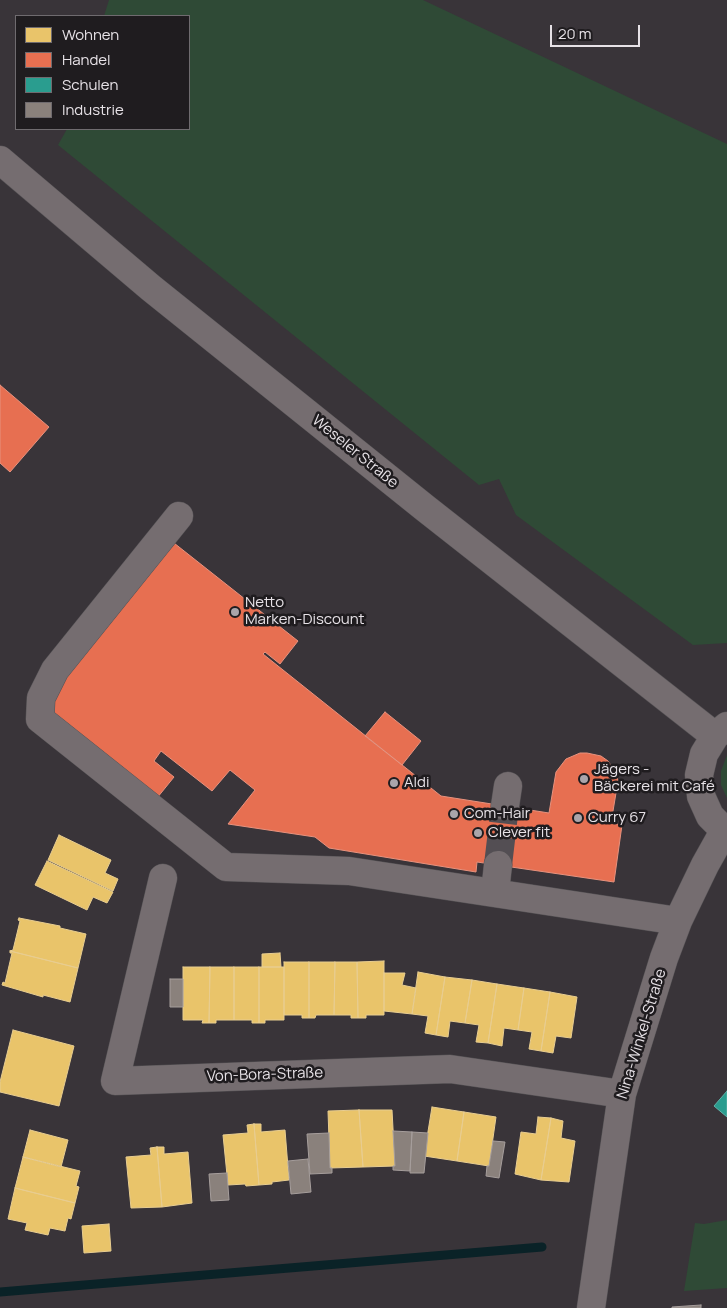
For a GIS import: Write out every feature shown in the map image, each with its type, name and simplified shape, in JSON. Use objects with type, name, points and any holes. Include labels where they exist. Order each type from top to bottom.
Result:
[{"type":"street","name":"Weseler Straße","points":[[0,160],[189,318],[425,508],[721,731]]},
{"type":"street","points":[[179,516],[56,670],[41,698],[40,720],[226,867],[349,871],[678,921]]},
{"type":"street","points":[[721,731],[704,754],[699,775],[701,796],[710,816],[726,832]]},
{"type":"street","name":"Nina-Winkel-Straße","points":[[591,1308],[622,1094],[664,958],[678,921],[726,832]]},
{"type":"street","points":[[495,892],[498,865]]},
{"type":"street","name":"Von-Bora-Straße","points":[[163,878],[115,1081],[450,1069],[622,1094]]},
{"type":"green space","points":[[109,0],[423,0],[727,144],[727,643],[693,645],[516,515],[499,479],[479,485],[58,145],[66,130],[190,130],[190,15],[104,15]]},
{"type":"green space","points":[[727,755],[727,798],[721,785],[721,771]]},
{"type":"green space","points":[[727,1220],[727,1288],[684,1291],[695,1223],[704,1224]]},
{"type":"building: Wohnen","points":[[59,835],[111,860],[105,873],[118,879],[113,891],[48,860]]},
{"type":"building: Wohnen","points":[[47,861],[113,892],[107,903],[93,897],[87,910],[35,885]]},
{"type":"building: Wohnen","points":[[19,918],[60,926],[60,928],[86,934],[78,968],[10,951],[13,950],[20,921],[18,920]]},
{"type":"building: Wohnen","points":[[10,951],[78,968],[70,1002],[43,995],[43,997],[2,985],[3,982],[5,983],[12,953]]},
{"type":"building: Wohnen","points":[[280,953],[281,967],[262,967],[262,954]]},
{"type":"building: Wohnen","points":[[384,961],[384,1015],[366,1015],[366,1018],[358,1018],[357,962]]},
{"type":"building: Wohnen","points":[[284,962],[309,962],[309,1018],[302,1018],[302,1015],[284,1015]]},
{"type":"building: Wohnen","points":[[309,962],[335,962],[334,1015],[316,1015],[315,1018],[309,1018]]},
{"type":"building: Wohnen","points":[[335,962],[357,962],[358,1018],[351,1018],[351,1015],[334,1015]]},
{"type":"building: Wohnen","points":[[183,967],[210,967],[209,1023],[202,1023],[203,1020],[183,1020]]},
{"type":"building: Wohnen","points":[[210,967],[234,967],[234,1020],[216,1020],[216,1023],[209,1023]]},
{"type":"building: Wohnen","points":[[234,967],[259,967],[259,1023],[252,1023],[252,1020],[234,1020]]},
{"type":"building: Wohnen","points":[[259,967],[284,967],[284,1020],[265,1020],[265,1023],[259,1023]]},
{"type":"building: Wohnen","points":[[418,972],[445,977],[436,1035],[425,1033],[428,1016],[412,1014]]},
{"type":"building: Wohnen","points":[[384,973],[405,973],[402,985],[416,988],[412,1014],[384,1011]]},
{"type":"building: Wohnen","points":[[445,977],[472,980],[465,1023],[450,1021],[448,1037],[436,1035]]},
{"type":"building: Wohnen","points":[[472,980],[497,984],[488,1043],[476,1042],[479,1025],[465,1023]]},
{"type":"building: Wohnen","points":[[497,984],[524,988],[518,1030],[504,1028],[502,1046],[488,1043]]},
{"type":"building: Wohnen","points":[[524,988],[550,992],[541,1051],[529,1049],[532,1032],[518,1030]]},
{"type":"building: Wohnen","points":[[550,992],[577,997],[571,1038],[556,1036],[553,1053],[541,1051]]},
{"type":"building: Wohnen","points":[[13,1030],[74,1046],[59,1106],[0,1092],[0,1082]]},
{"type":"building: Wohnen","points":[[432,1107],[464,1112],[457,1161],[424,1156]]},
{"type":"building: Wohnen","points":[[359,1110],[392,1110],[395,1166],[363,1167]]},
{"type":"building: Wohnen","points":[[359,1110],[363,1167],[330,1168],[328,1111]]},
{"type":"building: Wohnen","points":[[464,1112],[496,1117],[489,1166],[457,1161]]},
{"type":"building: Wohnen","points":[[538,1117],[551,1118],[541,1180],[515,1174],[521,1132],[536,1134]]},
{"type":"building: Wohnen","points":[[551,1118],[563,1121],[561,1138],[575,1141],[569,1182],[541,1180]]},
{"type":"building: Wohnen","points":[[254,1124],[259,1185],[228,1185],[223,1135],[248,1133],[247,1125]]},
{"type":"building: Wohnen","points":[[254,1124],[261,1124],[261,1132],[285,1130],[289,1180],[259,1185]]},
{"type":"building: Wohnen","points":[[30,1130],[68,1140],[61,1167],[23,1157]]},
{"type":"building: Wohnen","points":[[157,1147],[162,1207],[131,1208],[126,1157],[151,1155],[150,1148]]},
{"type":"building: Wohnen","points":[[157,1147],[164,1147],[164,1154],[188,1152],[192,1203],[162,1207]]},
{"type":"building: Wohnen","points":[[23,1157],[80,1171],[76,1186],[79,1187],[75,1203],[15,1188]]},
{"type":"building: Wohnen","points":[[15,1188],[75,1203],[71,1219],[68,1218],[65,1231],[50,1228],[48,1235],[25,1230],[27,1223],[8,1219]]},
{"type":"building: Wohnen","points":[[109,1224],[111,1251],[84,1253],[82,1226]]},
{"type":"building: Handel","points":[[0,385],[49,427],[10,472],[0,463]]},
{"type":"building: Handel","points":[[174,543],[298,641],[280,664],[265,652],[263,654],[441,796],[549,813],[556,772],[566,759],[580,753],[587,753],[601,756],[608,761],[616,773],[618,781],[611,823],[622,825],[614,882],[477,862],[476,872],[329,848],[315,837],[228,824],[255,790],[230,770],[212,791],[161,751],[154,761],[174,777],[157,798],[47,711],[47,702]]},
{"type":"building: Handel","points":[[385,712],[421,741],[402,765],[365,736]]},
{"type":"building: Schulen","points":[[727,1091],[727,1117],[714,1106]]},
{"type":"building: Industrie","points":[[170,979],[183,979],[183,1007],[170,1007]]},
{"type":"building: Industrie","points":[[393,1131],[412,1132],[410,1171],[393,1170],[393,1166],[395,1166]]},
{"type":"building: Industrie","points":[[412,1132],[428,1133],[424,1173],[410,1173]]},
{"type":"building: Industrie","points":[[329,1133],[330,1168],[332,1168],[332,1173],[310,1174],[307,1134]]},
{"type":"building: Industrie","points":[[493,1141],[505,1142],[499,1178],[486,1176]]},
{"type":"building: Industrie","points":[[308,1159],[311,1192],[291,1194],[288,1161]]},
{"type":"building: Industrie","points":[[227,1173],[229,1200],[211,1201],[209,1174]]},
{"type":"building: Industrie","points":[[701,1305],[701,1308],[672,1308],[672,1307]]},
{"type":"waterway","points":[[0,1292],[542,1247]]},
{"type":"tunnel","points":[[498,865],[505,806]]},
{"type":"place","name":"Netto Marken-Discount","points":[[235,612]]},
{"type":"place","name":"Jägers - Bäckerei mit Café","points":[[584,779]]},
{"type":"place","name":"Aldi","points":[[394,783]]},
{"type":"place","name":"Com-Hair","points":[[454,814]]},
{"type":"place","name":"Curry 67","points":[[578,818]]},
{"type":"place","name":"Clever fit","points":[[478,833]]}]
